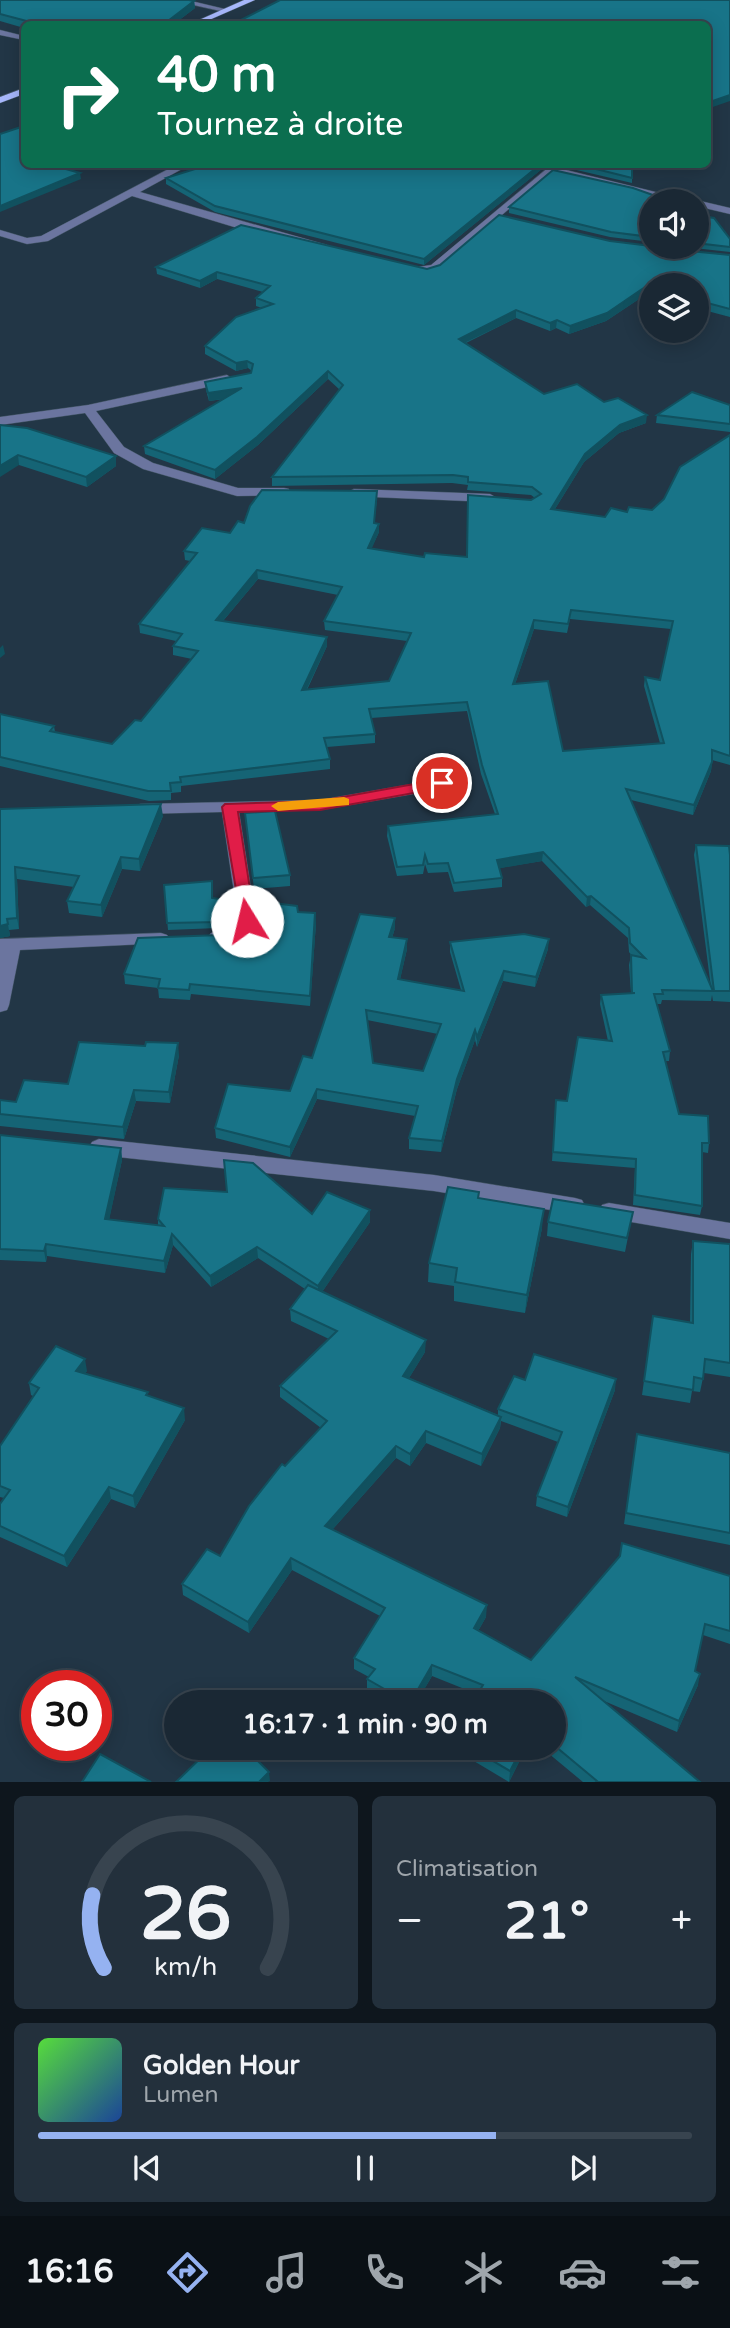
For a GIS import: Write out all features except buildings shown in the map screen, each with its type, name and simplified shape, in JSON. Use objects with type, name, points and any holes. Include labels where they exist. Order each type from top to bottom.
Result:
[{"type":"main road","points":[[201,21],[251,0]]},
{"type":"main road","points":[[0,100],[21,92]]},
{"type":"street","points":[[175,0],[225,10]]},
{"type":"street","points":[[0,32],[21,37]]},
{"type":"street","points":[[0,233],[27,241],[44,239],[178,168]]},
{"type":"street","points":[[405,267],[426,271],[434,268],[554,168]]},
{"type":"street","points":[[559,168],[640,189]]},
{"type":"street","points":[[131,193],[248,228],[328,246]]},
{"type":"street","points":[[709,206],[730,211]]},
{"type":"street","points":[[495,215],[508,219]]},
{"type":"street","points":[[0,421],[88,409],[247,375]]},
{"type":"street","points":[[88,409],[119,450],[148,466],[237,492],[304,492]]},
{"type":"street","points":[[345,492],[425,493],[505,500]]},
{"type":"street","points":[[121,809],[320,805],[442,783]]},
{"type":"street","points":[[0,1005],[6,945],[222,937],[236,931],[247,921],[230,807]]},
{"type":"street","points":[[81,1145],[434,1183],[730,1231]]},
{"type":"slow traffic","points":[[278,806],[344,802]]},
{"type":"route","points":[[247,921],[230,807],[320,805],[390,795],[442,783]]}]
